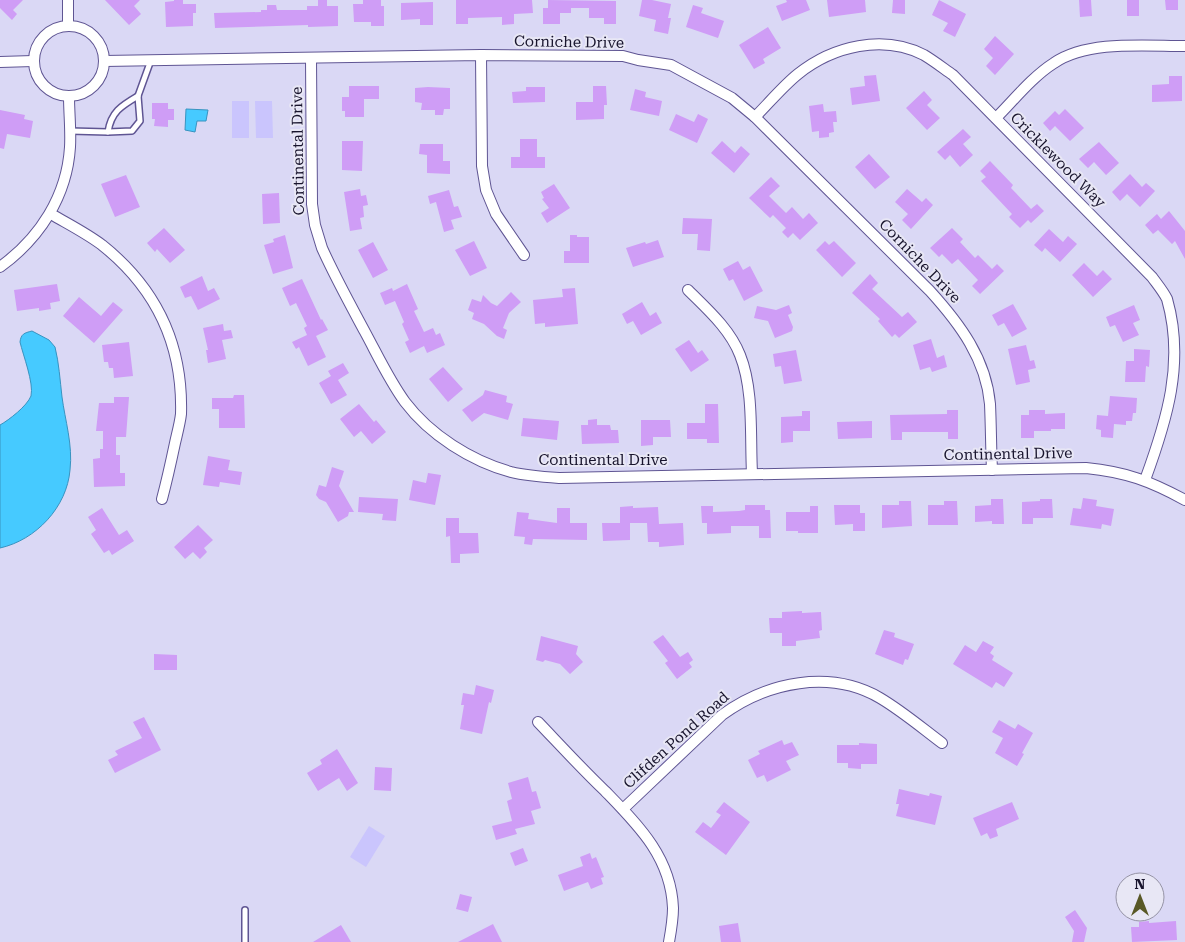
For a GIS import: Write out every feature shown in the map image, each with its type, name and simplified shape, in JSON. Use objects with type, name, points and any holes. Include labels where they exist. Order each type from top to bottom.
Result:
[{"type":"street","points":[[68,0],[68,26]]},
{"type":"street","points":[[68,26],[84,29],[92,34],[103,51],[104,61],[101,77],[88,91],[76,96],[56,94],[41,84],[35,72],[33,61],[35,50],[44,36],[52,30],[68,26]]},
{"type":"street","name":"Cricklewood Way","points":[[755,117],[796,75],[834,52],[850,47],[883,45],[909,50],[923,55],[953,75],[1152,277],[1167,299],[1175,320],[1180,344],[1181,364],[1174,403],[1145,480]]},
{"type":"street","points":[[996,118],[1045,69],[1080,50],[1106,47],[1185,46]]},
{"type":"street","points":[[481,56],[482,166],[486,190],[496,214],[524,255]]},
{"type":"street","name":"Corniche Drive","points":[[104,61],[624,56],[671,65],[732,98],[755,117],[930,291],[964,332],[978,356],[988,391],[992,470]]},
{"type":"street","name":"Continental Drive","points":[[311,58],[312,204],[315,225],[322,248],[392,382],[406,403],[424,422],[463,452],[512,472],[560,478],[1086,468],[1124,473],[1145,480],[1185,500]]},
{"type":"street","points":[[0,62],[33,61]]},
{"type":"street","points":[[0,267],[21,250],[51,214],[68,164],[70,131],[69,96]]},
{"type":"street","points":[[51,214],[84,232],[120,261],[138,280],[167,326],[174,347],[180,380],[181,416],[162,499]]},
{"type":"street","points":[[688,290],[713,314],[740,354],[748,379],[752,474]]},
{"type":"street","name":"Clifden Pond Road","points":[[623,809],[722,715],[737,704],[750,697],[803,682],[824,682],[847,686],[879,697],[942,743]]},
{"type":"street","points":[[538,722],[623,809],[653,845],[669,880],[673,908],[669,942]]},
{"type":"lane","points":[[70,131],[132,131],[140,121],[138,96],[151,60]]},
{"type":"lane","points":[[108,132],[110,121],[121,106],[138,96]]},
{"type":"lane","points":[[244,942],[245,910]]},
{"type":"shaded area","points":[[232,101],[249,101],[249,138],[232,138]]},
{"type":"shaded area","points":[[255,101],[272,101],[273,138],[256,138]]},
{"type":"shaded area","points":[[369,826],[385,836],[366,867],[350,857]]},
{"type":"water","points":[[186,109],[208,110],[206,121],[197,121],[195,132],[185,130]]},
{"type":"water","points":[[32,331],[49,340],[55,347],[70,442],[71,461],[68,484],[56,509],[37,530],[26,538],[0,548],[0,425],[22,408],[31,396],[30,377],[20,342],[23,334]]},
{"type":"building","points":[[0,0],[23,0],[13,10],[17,14],[12,20],[0,8]]},
{"type":"building","points":[[105,0],[140,0],[134,6],[141,14],[129,25]]},
{"type":"building","points":[[183,0],[183,4],[196,4],[196,13],[193,13],[193,26],[166,27],[165,2]]},
{"type":"building","points":[[318,0],[327,0],[327,6],[338,6],[338,26],[215,28],[214,13],[261,12],[261,10],[267,10],[267,5],[276,5],[277,10],[307,10],[307,6],[318,6]]},
{"type":"building","points":[[363,0],[381,0],[381,6],[384,6],[384,26],[371,26],[371,22],[354,22],[353,4],[363,4]]},
{"type":"building","points":[[456,0],[532,0],[533,13],[514,14],[514,24],[502,25],[502,17],[468,18],[468,24],[456,24]]},
{"type":"building","points":[[548,0],[616,1],[616,24],[604,24],[604,18],[589,18],[589,8],[571,8],[571,13],[560,13],[560,24],[543,24],[543,8],[548,8]]},
{"type":"building","points":[[642,0],[671,4],[668,18],[671,18],[668,34],[654,31],[656,20],[639,16]]},
{"type":"building","points":[[786,0],[806,0],[810,10],[782,21],[776,6],[787,2]]},
{"type":"building","points":[[827,0],[865,0],[866,12],[829,17]]},
{"type":"building","points":[[893,0],[905,0],[905,14],[892,13]]},
{"type":"building","points":[[939,0],[966,14],[955,37],[943,31],[948,23],[932,15]]},
{"type":"building","points":[[1079,0],[1091,0],[1092,16],[1080,17]]},
{"type":"building","points":[[1127,0],[1139,0],[1139,16],[1127,16]]},
{"type":"building","points":[[1165,0],[1178,0],[1178,10],[1166,10]]},
{"type":"building","points":[[433,2],[433,25],[420,25],[420,19],[401,20],[401,3]]},
{"type":"building","points":[[693,5],[703,8],[701,13],[724,21],[718,38],[686,27]]},
{"type":"building","points":[[768,27],[781,48],[763,59],[765,63],[754,69],[739,45]]},
{"type":"building","points":[[995,36],[1014,54],[995,75],[986,66],[993,58],[984,49]]},
{"type":"building","points":[[876,75],[880,101],[852,105],[850,88],[865,86],[864,76]]},
{"type":"building","points":[[1169,76],[1182,76],[1182,101],[1152,102],[1152,85],[1169,84]]},
{"type":"building","points":[[349,86],[379,86],[379,99],[364,99],[364,117],[345,117],[345,111],[342,111],[342,97],[349,97]]},
{"type":"building","points":[[593,86],[606,86],[607,105],[604,105],[604,119],[576,120],[576,102],[593,102]]},
{"type":"building","points":[[526,87],[545,87],[545,102],[513,103],[512,92],[526,91]]},
{"type":"building","points":[[415,88],[450,88],[450,109],[444,109],[443,115],[435,115],[435,110],[421,110],[422,103],[415,102]]},
{"type":"building","points":[[635,89],[646,92],[645,97],[662,101],[659,116],[630,110]]},
{"type":"building","points":[[924,91],[932,100],[927,105],[940,118],[927,130],[906,108]]},
{"type":"building","points":[[152,103],[168,103],[168,109],[174,109],[174,120],[168,120],[168,127],[154,126],[155,119],[152,119]]},
{"type":"building","points":[[823,104],[824,112],[836,111],[837,122],[833,122],[834,132],[829,133],[829,137],[819,138],[819,131],[812,132],[809,106]]},
{"type":"building","points":[[1065,109],[1084,128],[1070,141],[1055,126],[1050,131],[1043,123],[1055,111],[1059,115]]},
{"type":"building","points":[[0,110],[25,115],[24,119],[33,121],[30,138],[7,134],[4,149],[0,148]]},
{"type":"building","points":[[676,114],[694,122],[698,114],[708,119],[697,143],[669,130]]},
{"type":"building","points":[[963,129],[971,137],[963,144],[973,155],[960,167],[950,155],[945,160],[937,152]]},
{"type":"building","points":[[520,139],[537,139],[537,157],[545,157],[545,168],[511,168],[511,157],[520,157]]},
{"type":"building","points":[[342,141],[363,141],[362,171],[342,170]]},
{"type":"building","points":[[722,141],[735,153],[741,146],[750,154],[734,173],[711,153]]},
{"type":"building","points":[[1099,142],[1119,163],[1106,175],[1094,162],[1088,168],[1079,159]]},
{"type":"building","points":[[420,144],[443,144],[443,161],[450,161],[450,174],[427,173],[427,155],[419,154]]},
{"type":"building","points":[[869,154],[890,177],[875,189],[855,167]]},
{"type":"building","points":[[990,161],[1013,185],[1011,188],[1031,209],[1037,204],[1044,211],[1031,223],[1028,220],[1020,228],[1009,217],[1012,214],[981,181],[986,177],[980,171]]},
{"type":"building","points":[[1130,174],[1142,187],[1146,183],[1155,191],[1140,207],[1127,194],[1120,201],[1112,192]]},
{"type":"building","points":[[126,175],[140,207],[115,217],[101,184]]},
{"type":"building","points":[[771,177],[780,186],[769,196],[786,213],[792,207],[803,219],[809,213],[818,223],[800,240],[793,233],[788,238],[782,232],[786,228],[773,215],[770,218],[749,198]]},
{"type":"building","points":[[554,184],[570,208],[547,223],[541,213],[549,208],[542,199],[544,198],[541,192]]},
{"type":"building","points":[[360,189],[361,196],[366,195],[368,205],[363,206],[364,217],[360,218],[362,229],[350,231],[344,192]]},
{"type":"building","points":[[907,189],[922,202],[926,198],[933,205],[911,229],[902,220],[908,214],[895,202]]},
{"type":"building","points":[[449,190],[454,207],[458,206],[462,217],[451,220],[454,229],[444,232],[436,202],[430,204],[428,196]]},
{"type":"building","points":[[279,193],[280,223],[263,224],[262,194]]},
{"type":"building","points":[[1169,211],[1185,231],[1185,259],[1175,241],[1172,244],[1158,230],[1153,234],[1145,225],[1157,214],[1161,219]]},
{"type":"building","points":[[683,218],[712,219],[710,251],[697,250],[698,234],[682,234]]},
{"type":"building","points":[[164,228],[185,250],[170,263],[157,249],[155,252],[147,243]]},
{"type":"building","points":[[952,228],[963,239],[960,242],[975,258],[978,255],[992,269],[997,264],[1004,271],[980,294],[972,286],[978,280],[958,259],[952,264],[942,254],[939,257],[930,248]]},
{"type":"building","points":[[1049,229],[1063,242],[1068,236],[1077,244],[1060,262],[1045,248],[1042,252],[1034,245]]},
{"type":"building","points":[[285,235],[293,268],[273,274],[264,245],[274,242],[273,239]]},
{"type":"building","points":[[570,235],[589,237],[589,263],[564,263],[564,251],[570,251]]},
{"type":"building","points":[[658,240],[664,257],[633,267],[626,248]]},
{"type":"building","points":[[474,241],[487,268],[470,276],[455,250]]},
{"type":"building","points":[[825,241],[829,245],[834,241],[856,263],[842,277],[816,250]]},
{"type":"building","points":[[373,242],[388,270],[373,278],[358,250]]},
{"type":"building","points":[[738,261],[743,270],[750,266],[763,291],[744,301],[733,279],[729,281],[723,269]]},
{"type":"building","points":[[1084,263],[1097,276],[1103,270],[1112,279],[1093,297],[1072,275]]},
{"type":"building","points":[[870,274],[878,283],[872,289],[902,317],[908,312],[917,322],[899,338],[895,334],[892,337],[878,321],[880,319],[852,293]]},
{"type":"building","points":[[202,276],[208,291],[214,288],[220,299],[198,310],[191,296],[185,298],[180,287]]},
{"type":"building","points":[[302,279],[321,320],[328,330],[316,336],[326,357],[308,366],[299,347],[296,349],[292,342],[307,335],[304,328],[307,326],[296,303],[290,306],[282,288]]},
{"type":"building","points":[[57,284],[60,301],[50,303],[51,309],[39,311],[39,308],[17,311],[14,290]]},
{"type":"building","points":[[407,284],[418,309],[414,311],[424,332],[433,328],[436,335],[440,333],[445,345],[427,353],[424,346],[410,353],[405,342],[409,340],[402,324],[404,322],[395,301],[385,305],[380,293],[392,288],[393,291]]},
{"type":"building","points":[[575,288],[578,324],[545,327],[545,323],[535,324],[533,300],[563,297],[562,289]]},
{"type":"building","points":[[511,292],[521,302],[509,313],[503,328],[507,330],[504,339],[497,336],[484,324],[472,319],[474,313],[468,310],[472,299],[481,302],[483,295],[497,306]]},
{"type":"building","points":[[79,297],[101,316],[113,302],[123,310],[94,343],[63,316]]},
{"type":"building","points":[[642,302],[650,316],[656,312],[662,323],[641,335],[633,321],[627,324],[622,314]]},
{"type":"building","points":[[1013,304],[1027,329],[1012,337],[1004,323],[998,326],[992,315]]},
{"type":"building","points":[[789,305],[792,313],[788,315],[793,327],[792,331],[775,338],[768,321],[754,318],[757,306],[776,310]]},
{"type":"building","points":[[1134,305],[1140,320],[1133,323],[1139,335],[1123,342],[1115,325],[1110,327],[1106,317]]},
{"type":"building","points":[[223,324],[224,331],[231,330],[233,338],[222,340],[226,359],[208,363],[206,350],[208,350],[203,328]]},
{"type":"building","points":[[931,339],[937,358],[944,355],[947,367],[932,372],[930,367],[920,370],[913,345]]},
{"type":"building","points":[[689,340],[698,353],[702,350],[709,360],[691,372],[675,349]]},
{"type":"building","points":[[129,342],[133,376],[114,378],[113,368],[109,368],[108,362],[104,362],[102,345]]},
{"type":"building","points":[[1026,345],[1030,361],[1034,360],[1036,368],[1028,370],[1030,382],[1016,385],[1008,349]]},
{"type":"building","points":[[1134,349],[1150,350],[1149,367],[1146,366],[1145,382],[1125,382],[1126,361],[1134,361]]},
{"type":"building","points":[[796,350],[802,381],[784,384],[781,366],[775,367],[773,354]]},
{"type":"building","points":[[343,363],[349,373],[338,380],[347,395],[331,404],[319,383],[331,376],[328,371]]},
{"type":"building","points":[[443,367],[463,389],[448,402],[429,379]]},
{"type":"building","points":[[485,390],[507,396],[506,402],[513,404],[508,420],[484,413],[472,422],[462,410],[483,395]]},
{"type":"building","points":[[234,395],[244,395],[245,428],[219,428],[219,409],[212,409],[212,398],[233,398]]},
{"type":"building","points":[[1110,396],[1137,398],[1136,413],[1133,413],[1132,421],[1126,421],[1126,425],[1114,424],[1113,438],[1101,437],[1101,430],[1096,429],[1097,415],[1108,416]]},
{"type":"building","points":[[114,397],[129,397],[126,437],[116,437],[116,455],[120,455],[120,473],[125,473],[125,486],[94,487],[93,459],[100,458],[100,449],[103,449],[103,431],[96,431],[99,403],[114,403]]},
{"type":"building","points":[[359,404],[374,422],[376,420],[386,432],[372,444],[361,431],[354,437],[340,419]]},
{"type":"building","points":[[705,404],[718,404],[719,443],[707,443],[707,439],[687,439],[687,423],[705,423]]},
{"type":"building","points":[[947,410],[958,410],[958,439],[948,439],[948,432],[902,432],[902,440],[891,440],[890,415],[947,414]]},
{"type":"building","points":[[1029,410],[1045,410],[1045,414],[1065,413],[1065,429],[1034,431],[1034,438],[1021,438],[1021,415],[1029,415]]},
{"type":"building","points":[[802,411],[810,411],[810,431],[793,431],[793,442],[781,443],[781,417],[802,416]]},
{"type":"building","points":[[523,418],[559,421],[557,440],[521,436]]},
{"type":"building","points":[[597,419],[597,425],[610,425],[611,430],[618,430],[619,443],[582,444],[581,425],[588,425],[588,420]]},
{"type":"building","points":[[641,420],[670,420],[671,437],[653,437],[653,445],[641,446]]},
{"type":"building","points":[[872,421],[872,438],[838,439],[837,422]]},
{"type":"building","points":[[208,456],[230,460],[228,470],[242,472],[240,485],[220,482],[219,487],[203,485]]},
{"type":"building","points":[[332,467],[344,471],[339,486],[354,512],[349,512],[348,516],[338,522],[326,502],[319,499],[316,495],[319,485],[326,487]]},
{"type":"building","points":[[428,473],[441,475],[435,505],[409,500],[413,480],[426,483]]},
{"type":"building","points":[[359,497],[398,499],[396,521],[382,520],[383,514],[358,512]]},
{"type":"building","points":[[1083,498],[1097,500],[1096,506],[1114,509],[1111,526],[1102,524],[1101,529],[1070,525],[1073,508],[1081,509]]},
{"type":"building","points":[[991,499],[1003,499],[1004,524],[992,524],[992,521],[975,522],[975,506],[991,505]]},
{"type":"building","points":[[1040,499],[1052,499],[1053,518],[1033,518],[1033,524],[1022,524],[1022,502],[1040,501]]},
{"type":"building","points":[[899,501],[911,501],[912,526],[882,528],[882,505],[899,505]]},
{"type":"building","points":[[944,501],[957,501],[958,525],[928,525],[928,505],[944,505]]},
{"type":"building","points":[[745,505],[765,505],[765,510],[770,510],[771,538],[759,538],[759,526],[731,526],[731,533],[707,534],[707,523],[702,523],[701,506],[713,506],[713,512],[745,510]]},
{"type":"building","points":[[834,505],[860,505],[860,513],[865,513],[865,531],[853,531],[853,524],[835,525]]},
{"type":"building","points":[[633,506],[633,508],[658,507],[659,524],[683,523],[684,545],[659,547],[659,542],[648,542],[647,523],[630,523],[630,540],[603,541],[602,523],[620,523],[620,507]]},
{"type":"building","points":[[810,506],[818,506],[818,533],[786,531],[786,512],[810,512]]},
{"type":"building","points":[[102,508],[119,535],[127,530],[134,541],[112,555],[109,550],[104,553],[91,534],[96,530],[88,517]]},
{"type":"building","points":[[557,508],[570,508],[570,523],[587,523],[587,540],[533,539],[532,545],[524,544],[525,537],[514,536],[517,512],[529,513],[528,519],[557,523]]},
{"type":"building","points":[[446,518],[459,518],[459,533],[478,533],[479,553],[460,554],[460,563],[451,563],[450,536],[446,537]]},
{"type":"building","points":[[198,525],[213,540],[204,548],[207,552],[200,559],[193,552],[185,559],[174,547]]},
{"type":"building","points":[[802,611],[802,613],[821,612],[822,630],[819,631],[820,638],[796,641],[796,646],[782,646],[782,633],[770,633],[769,618],[782,618],[782,612]]},
{"type":"building","points":[[884,630],[895,633],[894,637],[914,644],[908,660],[905,659],[903,665],[875,654]]},
{"type":"building","points":[[663,635],[680,657],[688,652],[693,660],[689,663],[692,667],[677,679],[665,663],[668,661],[653,642]]},
{"type":"building","points":[[541,636],[578,646],[576,654],[583,662],[570,674],[560,664],[536,660]]},
{"type":"building","points":[[983,641],[994,647],[990,653],[994,656],[992,660],[1013,673],[1004,687],[996,682],[992,688],[953,664],[965,645],[976,652]]},
{"type":"building","points":[[154,654],[177,655],[177,670],[154,670]]},
{"type":"building","points":[[476,685],[494,690],[491,703],[489,702],[482,734],[460,729],[464,705],[461,705],[463,693],[474,695]]},
{"type":"building","points":[[144,717],[161,750],[115,773],[108,760],[118,755],[115,751],[142,738],[133,722]]},
{"type":"building","points":[[999,720],[1015,729],[1018,724],[1033,733],[1017,766],[995,753],[1003,738],[992,732]]},
{"type":"building","points":[[782,740],[784,745],[792,742],[799,755],[786,761],[791,770],[767,782],[764,775],[757,778],[748,760],[760,754],[758,751]]},
{"type":"building","points":[[859,743],[877,744],[877,764],[861,764],[861,769],[848,768],[848,763],[837,763],[837,745],[859,745]]},
{"type":"building","points":[[337,749],[358,783],[347,791],[339,778],[318,791],[307,773],[322,764],[320,760]]},
{"type":"building","points":[[375,767],[392,768],[391,791],[374,790]]},
{"type":"building","points":[[528,777],[532,792],[536,791],[541,808],[531,811],[535,824],[515,829],[517,834],[496,840],[492,826],[512,821],[507,801],[512,799],[508,783]]},
{"type":"building","points":[[899,789],[929,796],[930,793],[942,796],[935,825],[896,816],[899,804],[896,804]]},
{"type":"building","points":[[724,802],[750,822],[726,855],[695,832],[703,822],[711,828],[721,815],[716,812]]},
{"type":"building","points":[[1012,802],[1019,819],[996,829],[998,836],[990,839],[987,833],[981,836],[973,818]]},
{"type":"building","points":[[523,848],[528,861],[515,866],[510,853]]},
{"type":"building","points":[[590,853],[592,859],[596,857],[604,877],[601,878],[603,884],[591,889],[588,882],[564,891],[558,875],[583,866],[580,857]]},
{"type":"building","points":[[460,894],[472,897],[468,912],[456,909]]},
{"type":"building","points":[[1075,910],[1087,928],[1084,942],[1072,942],[1074,931],[1065,917]]},
{"type":"building","points":[[1176,921],[1177,940],[1132,942],[1131,927],[1139,927],[1139,922]]},
{"type":"building","points":[[738,923],[741,942],[721,942],[719,926]]},
{"type":"building","points":[[493,924],[502,942],[458,942]]},
{"type":"building","points":[[341,925],[351,942],[313,942]]}]
